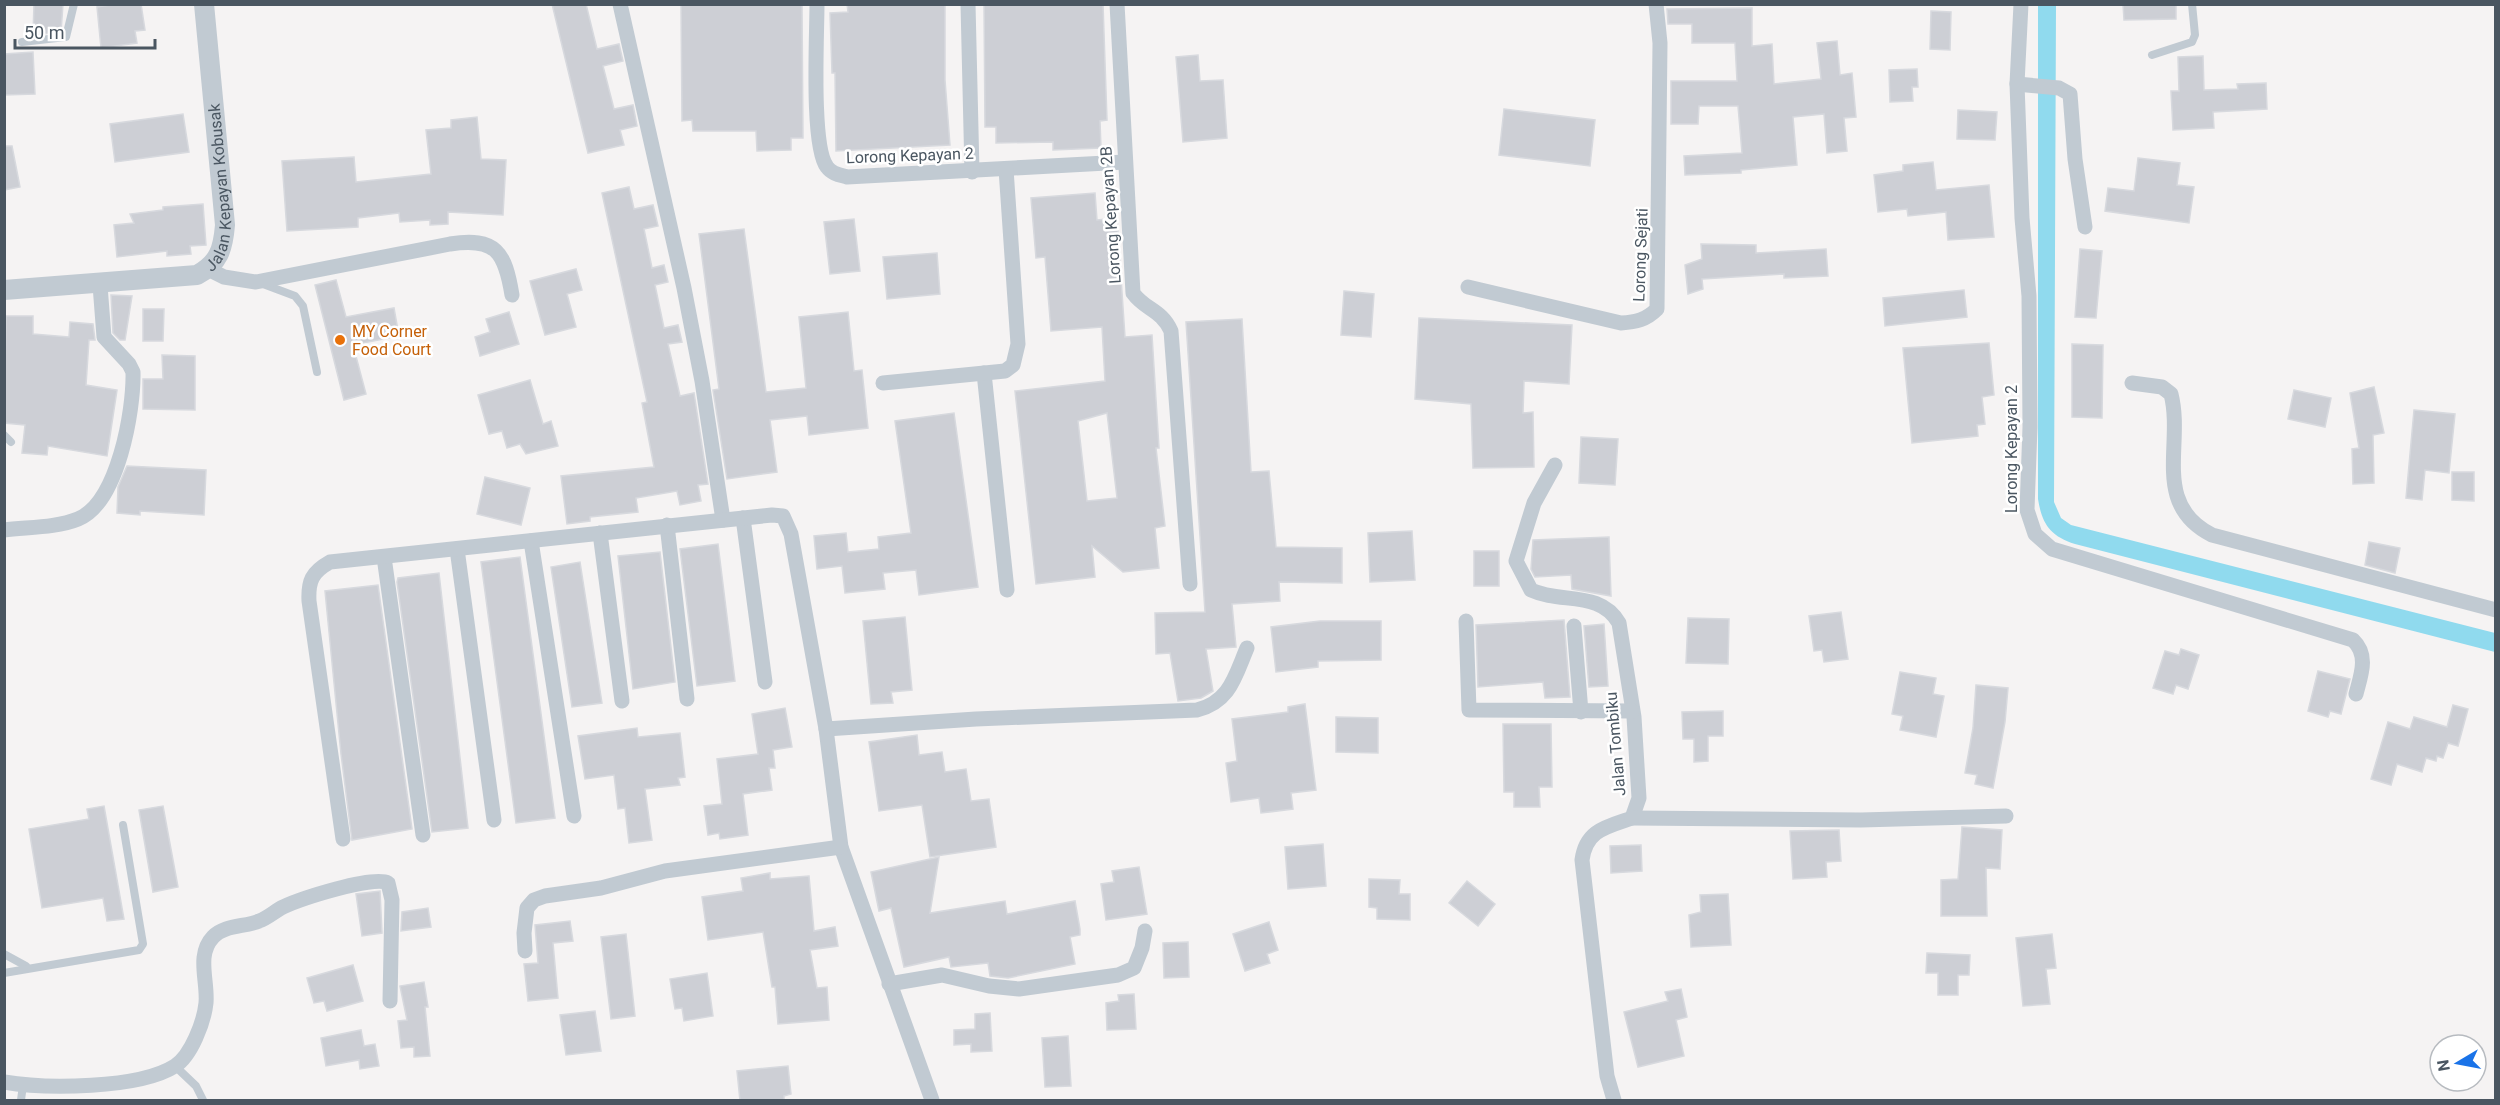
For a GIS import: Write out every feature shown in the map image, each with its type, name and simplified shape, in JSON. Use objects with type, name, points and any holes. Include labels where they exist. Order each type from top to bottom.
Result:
[{"type":"street","name":"Jalan Kepayan Kobusak","points":[[4,290],[100,285],[197,275],[208,269],[218,259],[223,245],[225,225],[204,4]]},
{"type":"street","points":[[620,4],[684,288],[702,381],[723,520]]},
{"type":"street","name":"Lorong Kepayan 2","points":[[817,4],[818,144],[827,167],[835,174],[848,177],[972,172],[1125,162]]},
{"type":"street","points":[[968,4],[972,172]]},
{"type":"street","name":"Lorong Kepayan 2B","points":[[1117,4],[1133,293],[1139,302],[1161,314],[1171,331],[1190,585]]},
{"type":"street","name":"Lorong Sejati","points":[[1468,287],[1621,323],[1637,322],[1650,317],[1657,309],[1660,44],[1656,4]]},
{"type":"street","name":"Lorong Kepayan 2","points":[[2021,4],[2017,84],[2029,307],[2030,427],[2027,510],[2035,534],[2052,549],[2353,640],[2358,645],[2363,665],[2356,694]]},
{"type":"street","points":[[2017,84],[2059,88],[2070,94],[2074,159],[2085,227]]},
{"type":"street","points":[[883,383],[1005,371],[1013,365],[1018,344],[1006,169]]},
{"type":"street","points":[[208,269],[224,277],[256,282],[466,242],[481,243],[495,249],[502,256],[507,267],[512,295]]},
{"type":"street","points":[[4,530],[65,523],[81,518],[94,506],[121,457],[128,424],[133,372],[129,364],[104,337],[100,285]]},
{"type":"street","points":[[984,373],[1007,590]]},
{"type":"street","points":[[2132,383],[2162,387],[2171,394],[2173,480],[2179,504],[2196,527],[2212,535],[2496,610]]},
{"type":"street","name":"Jalan Tombiku","points":[[1555,465],[1534,503],[1516,561],[1531,590],[1597,602],[1615,615],[1619,623],[1632,711],[1639,798],[1632,818],[1599,829],[1592,834],[1583,849],[1582,860],[1607,1076],[1614,1101]]},
{"type":"street","points":[[343,839],[309,587],[318,569],[330,562],[667,525],[772,515],[783,516],[787,523],[826,729],[841,847],[932,1101]]},
{"type":"street","points":[[743,518],[765,682]]},
{"type":"street","points":[[667,525],[687,699]]},
{"type":"street","points":[[600,533],[622,701]]},
{"type":"street","points":[[531,541],[574,816]]},
{"type":"street","points":[[457,549],[494,820]]},
{"type":"street","points":[[384,557],[423,836]]},
{"type":"street","points":[[1466,621],[1469,710],[1632,711]]},
{"type":"street","points":[[1574,626],[1581,712]]},
{"type":"street","points":[[826,729],[976,719],[1197,710],[1212,707],[1222,700],[1247,648]]},
{"type":"street","points":[[1632,818],[1861,820],[2006,816]]},
{"type":"street","points":[[525,951],[524,933],[527,908],[534,900],[545,896],[601,888],[665,871],[841,847]]},
{"type":"street","points":[[4,1082],[23,1085],[108,1083],[148,1076],[175,1066],[196,1039],[204,1016],[206,1001],[203,965],[212,937],[221,930],[260,921],[282,907],[334,889],[376,881],[387,883],[392,900],[390,1001]]},
{"type":"street","points":[[889,984],[942,975],[990,986],[1019,989],[1118,975],[1134,968],[1142,948],[1145,931]]},
{"type":"lane","points":[[22,42],[66,37],[74,4]]},
{"type":"lane","points":[[2152,55],[2192,42],[2195,35],[2192,4]]},
{"type":"lane","points":[[256,282],[295,296],[303,306],[317,372]]},
{"type":"lane","points":[[4,435],[11,442]]},
{"type":"lane","points":[[4,973],[28,967],[131,953],[143,944],[123,825]]},
{"type":"lane","points":[[4,954],[28,967]]},
{"type":"lane","points":[[175,1066],[196,1086],[203,1101]]},
{"type":"lane","points":[[21,1101],[23,1085]]},
{"type":"water","points":[[2038,5],[2056,5],[2054,502],[2061,518],[2071,525],[2495,633],[2495,652],[2075,544],[2059,537],[2049,528],[2042,515],[2038,499]]},
{"type":"building","points":[[34,4],[63,4],[61,32],[33,35]]},
{"type":"building","points":[[141,4],[145,30],[135,31],[137,43],[101,48],[97,7]]},
{"type":"building","points":[[552,4],[586,4],[597,49],[619,44],[623,61],[603,66],[614,109],[633,105],[637,126],[620,130],[624,145],[588,153]]},
{"type":"building","points":[[681,4],[802,4],[803,138],[791,138],[791,150],[757,151],[756,131],[693,131],[692,120],[682,121]]},
{"type":"building","points":[[847,4],[945,4],[945,80],[950,145],[836,151],[835,73],[832,73],[830,13],[848,12]]},
{"type":"building","points":[[984,4],[1103,4],[1107,120],[1100,121],[1101,148],[1053,150],[1053,142],[996,143],[996,127],[985,127]]},
{"type":"building","points":[[2123,4],[2176,4],[2176,19],[2124,20]]},
{"type":"building","points":[[1752,8],[1752,46],[1772,44],[1774,84],[1821,79],[1817,43],[1837,41],[1840,75],[1852,73],[1856,117],[1844,118],[1847,151],[1827,153],[1824,114],[1793,117],[1797,165],[1741,170],[1741,173],[1685,175],[1684,156],[1742,153],[1738,106],[1699,106],[1698,124],[1671,124],[1671,81],[1737,81],[1735,43],[1692,43],[1692,24],[1668,24],[1667,9]]},
{"type":"building","points":[[1931,11],[1951,12],[1950,50],[1930,49]]},
{"type":"building","points":[[33,52],[35,94],[4,95],[4,54]]},
{"type":"building","points":[[1198,55],[1200,81],[1223,80],[1227,138],[1183,142],[1176,57]]},
{"type":"building","points":[[2203,56],[2204,90],[2238,89],[2237,84],[2266,83],[2267,109],[2213,112],[2214,128],[2173,130],[2171,91],[2179,91],[2178,57]]},
{"type":"building","points":[[1917,69],[1918,87],[1912,87],[1913,101],[1890,102],[1889,70]]},
{"type":"building","points":[[1504,109],[1595,120],[1590,166],[1499,155]]},
{"type":"building","points":[[1958,110],[1997,112],[1995,140],[1957,139]]},
{"type":"building","points":[[183,114],[189,152],[115,162],[110,124]]},
{"type":"building","points":[[477,117],[481,159],[506,160],[503,215],[448,212],[448,224],[430,225],[430,220],[400,222],[399,213],[358,218],[358,227],[287,231],[282,161],[354,157],[356,182],[431,174],[426,130],[451,128],[451,120]]},
{"type":"building","points":[[4,146],[12,146],[20,187],[4,190]]},
{"type":"building","points":[[2138,158],[2180,163],[2177,185],[2194,187],[2189,223],[2105,211],[2108,188],[2134,191]]},
{"type":"building","points":[[1933,162],[1936,190],[1989,185],[1994,237],[1948,240],[1946,212],[1908,216],[1907,209],[1878,212],[1874,175],[1903,171],[1903,165]]},
{"type":"building","points":[[629,187],[634,209],[653,205],[658,226],[644,229],[652,268],[664,265],[668,282],[655,285],[664,328],[678,325],[682,342],[668,344],[680,396],[694,393],[708,484],[698,485],[701,501],[680,505],[677,491],[636,498],[638,512],[590,517],[590,521],[567,524],[561,476],[654,467],[642,403],[647,402],[602,193]]},
{"type":"building","points":[[1095,193],[1097,220],[1117,218],[1125,337],[1152,335],[1159,448],[1156,448],[1165,526],[1155,528],[1159,568],[1123,572],[1092,546],[1095,577],[1036,584],[1015,391],[1105,381],[1102,327],[1051,331],[1045,257],[1036,258],[1031,198]],"holes":[[[1107,413],[1117,498],[1087,501],[1078,421]]]},
{"type":"building","points":[[203,204],[206,245],[190,246],[191,254],[167,256],[167,251],[117,257],[114,225],[134,223],[130,214],[163,210],[163,207]]},
{"type":"building","points":[[854,219],[860,271],[830,274],[824,222]]},
{"type":"building","points":[[744,229],[766,392],[806,388],[799,317],[848,312],[854,371],[862,370],[868,428],[809,435],[807,416],[770,420],[777,472],[727,479],[713,390],[719,389],[699,234]]},
{"type":"building","points":[[1701,244],[1756,245],[1756,253],[1826,249],[1828,276],[1784,278],[1784,274],[1702,279],[1703,289],[1688,294],[1685,265],[1702,259]]},
{"type":"building","points":[[2080,249],[2102,251],[2096,318],[2075,317]]},
{"type":"building","points":[[937,253],[940,294],[887,299],[883,257]]},
{"type":"building","points":[[576,269],[582,290],[567,294],[576,327],[545,335],[530,281]]},
{"type":"building","name":"MY Corner Food Court","points":[[336,280],[346,317],[394,308],[399,336],[353,345],[366,394],[344,400],[315,285]]},
{"type":"building","points":[[1964,290],[1967,317],[1885,326],[1883,298]]},
{"type":"building","points":[[1344,291],[1374,294],[1371,337],[1341,335]]},
{"type":"building","points":[[111,295],[132,296],[125,340],[120,340],[113,333]]},
{"type":"building","points":[[143,309],[164,309],[163,341],[143,341]]},
{"type":"building","points":[[509,312],[519,344],[480,356],[475,337],[490,332],[486,319]]},
{"type":"building","points":[[6,316],[33,316],[33,334],[69,337],[70,322],[93,324],[95,340],[89,340],[86,385],[117,390],[107,456],[48,446],[47,455],[22,453],[25,425],[4,423]]},
{"type":"building","points":[[1419,318],[1572,325],[1569,384],[1524,381],[1523,413],[1533,412],[1534,467],[1473,468],[1471,404],[1415,399]]},
{"type":"building","points":[[1242,319],[1251,472],[1269,471],[1276,547],[1342,548],[1342,583],[1279,582],[1280,601],[1232,604],[1236,647],[1206,649],[1213,691],[1201,698],[1178,701],[1170,653],[1156,654],[1155,613],[1205,612],[1186,322]]},
{"type":"building","points":[[1989,343],[1994,395],[1982,397],[1985,424],[1977,425],[1978,436],[1912,443],[1903,348]]},
{"type":"building","points":[[2072,344],[2103,345],[2102,418],[2072,417]]},
{"type":"building","points":[[162,355],[195,356],[195,410],[143,409],[143,379],[163,379]]},
{"type":"building","points":[[530,380],[543,424],[551,421],[558,446],[526,454],[520,444],[507,448],[502,431],[489,434],[478,395]]},
{"type":"building","points":[[2374,387],[2384,433],[2373,435],[2374,483],[2353,484],[2352,449],[2359,448],[2350,393]]},
{"type":"building","points":[[2294,390],[2331,398],[2325,427],[2288,419]]},
{"type":"building","points":[[2414,410],[2455,414],[2449,473],[2425,470],[2422,500],[2406,498]]},
{"type":"building","points":[[954,413],[978,587],[919,595],[916,570],[883,573],[885,589],[845,593],[842,566],[817,569],[814,536],[846,533],[848,552],[879,549],[878,537],[911,533],[895,421]]},
{"type":"building","points":[[1581,437],[1618,439],[1615,485],[1579,483]]},
{"type":"building","points":[[127,466],[206,470],[204,515],[140,511],[140,515],[117,513],[118,487]]},
{"type":"building","points":[[2452,472],[2474,472],[2474,501],[2452,500]]},
{"type":"building","points":[[485,477],[530,488],[521,525],[477,514]]},
{"type":"building","points":[[1412,531],[1415,580],[1370,582],[1368,533]]},
{"type":"building","points":[[1609,537],[1611,596],[1572,589],[1571,575],[1535,577],[1531,569],[1533,540]]},
{"type":"building","points":[[2369,542],[2400,548],[2395,573],[2365,565]]},
{"type":"building","points":[[718,544],[735,681],[697,686],[680,549]]},
{"type":"building","points":[[1474,551],[1499,551],[1499,586],[1474,586]]},
{"type":"building","points":[[660,552],[675,682],[633,689],[618,556]]},
{"type":"building","points":[[520,557],[555,818],[516,823],[481,562]]},
{"type":"building","points":[[580,562],[602,703],[572,707],[551,567]]},
{"type":"building","points":[[439,573],[468,828],[432,832],[397,582],[398,578]]},
{"type":"building","points":[[378,585],[412,829],[352,840],[325,591]]},
{"type":"building","points":[[1841,612],[1848,659],[1824,662],[1822,650],[1814,651],[1809,616]]},
{"type":"building","points":[[905,617],[912,690],[891,692],[893,703],[871,704],[863,621]]},
{"type":"building","points":[[1688,618],[1729,619],[1728,664],[1686,663]]},
{"type":"building","points":[[1564,620],[1570,697],[1545,698],[1543,682],[1478,687],[1476,625]]},
{"type":"building","points":[[1320,621],[1381,621],[1381,660],[1318,661],[1318,667],[1276,672],[1271,627]]},
{"type":"building","points":[[1604,624],[1608,686],[1589,687],[1584,626]]},
{"type":"building","points":[[2181,649],[2199,655],[2188,689],[2176,685],[2173,694],[2153,688],[2165,651],[2179,655]]},
{"type":"building","points":[[2318,671],[2350,679],[2341,714],[2330,711],[2328,717],[2308,711]]},
{"type":"building","points":[[1900,672],[1936,678],[1933,694],[1944,696],[1936,737],[1900,730],[1903,716],[1892,714]]},
{"type":"building","points":[[1976,685],[2008,688],[2005,722],[1993,788],[1975,784],[1977,775],[1965,773],[1973,728]]},
{"type":"building","points":[[1305,704],[1316,790],[1291,793],[1293,809],[1261,813],[1259,798],[1231,802],[1226,763],[1237,761],[1232,719],[1288,712],[1288,707]]},
{"type":"building","points":[[2453,705],[2468,709],[2458,746],[2448,743],[2443,758],[2437,756],[2436,761],[2426,758],[2422,772],[2397,764],[2391,785],[2371,779],[2388,722],[2410,729],[2414,717],[2447,727]]},
{"type":"building","points":[[785,708],[792,747],[773,750],[775,768],[769,768],[772,790],[743,794],[748,835],[720,839],[719,833],[708,835],[704,806],[722,804],[717,759],[758,754],[752,714]]},
{"type":"building","points":[[1723,711],[1723,736],[1708,736],[1708,761],[1694,762],[1694,739],[1683,739],[1682,712]]},
{"type":"building","points":[[1336,717],[1378,718],[1378,753],[1336,752]]},
{"type":"building","points":[[1503,724],[1551,724],[1552,787],[1539,787],[1540,807],[1514,807],[1514,792],[1504,792]]},
{"type":"building","points":[[637,728],[638,737],[680,733],[685,777],[678,778],[680,785],[645,789],[652,840],[629,843],[625,808],[618,809],[614,775],[585,779],[578,736]]},
{"type":"building","points":[[917,735],[919,755],[942,752],[945,772],[966,769],[971,801],[989,799],[996,847],[930,857],[922,805],[879,811],[869,742]]},
{"type":"building","points":[[104,806],[124,919],[107,921],[103,898],[42,908],[29,829],[89,819],[87,809]]},
{"type":"building","points":[[163,806],[178,887],[153,892],[139,810]]},
{"type":"building","points":[[1962,827],[2002,830],[2000,869],[1986,868],[1987,916],[1941,916],[1941,880],[1958,879]]},
{"type":"building","points":[[1839,830],[1841,861],[1826,862],[1827,877],[1793,879],[1790,831]]},
{"type":"building","points":[[1323,844],[1326,886],[1288,889],[1285,847]]},
{"type":"building","points":[[1641,845],[1642,871],[1611,873],[1610,846]]},
{"type":"building","points":[[939,857],[930,913],[1005,901],[1007,914],[1075,901],[1080,935],[1070,937],[1075,964],[1008,978],[990,976],[988,963],[951,967],[949,957],[904,967],[891,908],[879,911],[871,872]]},
{"type":"building","points":[[1139,867],[1147,914],[1106,920],[1101,884],[1114,882],[1112,871]]},
{"type":"building","points":[[770,873],[770,879],[809,876],[814,931],[835,927],[838,946],[810,950],[817,988],[827,987],[829,1020],[778,1024],[775,987],[772,987],[763,932],[708,940],[702,897],[743,891],[741,878]]},
{"type":"building","points":[[1369,879],[1400,880],[1399,894],[1410,894],[1410,920],[1377,919],[1377,908],[1369,907]]},
{"type":"building","points":[[1467,881],[1495,904],[1478,926],[1449,903]]},
{"type":"building","points":[[380,891],[382,933],[362,936],[356,894]]},
{"type":"building","points":[[1728,894],[1731,945],[1691,947],[1689,915],[1701,912],[1700,895]]},
{"type":"building","points":[[428,908],[431,927],[401,931],[402,912]]},
{"type":"building","points":[[570,921],[573,941],[553,943],[558,998],[528,1001],[524,964],[538,963],[535,925]]},
{"type":"building","points":[[1269,922],[1278,950],[1267,954],[1270,963],[1245,971],[1233,934]]},
{"type":"building","points":[[626,934],[635,1016],[611,1019],[601,937]]},
{"type":"building","points":[[2052,934],[2056,968],[2046,969],[2050,1004],[2023,1006],[2016,938]]},
{"type":"building","points":[[1188,942],[1189,977],[1164,978],[1163,943]]},
{"type":"building","points":[[1927,953],[1970,955],[1969,975],[1958,975],[1958,995],[1938,995],[1938,973],[1926,973]]},
{"type":"building","points":[[353,965],[363,1001],[327,1011],[324,1001],[314,1003],[307,978]]},
{"type":"building","points":[[707,973],[713,1016],[684,1021],[682,1008],[675,1009],[670,979]]},
{"type":"building","points":[[424,982],[428,1007],[425,1007],[430,1056],[414,1057],[414,1047],[401,1048],[398,1021],[407,1020],[400,986]]},
{"type":"building","points":[[1681,989],[1687,1017],[1676,1020],[1684,1056],[1638,1067],[1624,1012],[1668,1001],[1665,992]]},
{"type":"building","points":[[1134,994],[1136,1029],[1107,1030],[1106,1003],[1119,1001],[1118,995]]},
{"type":"building","points":[[595,1011],[601,1051],[566,1055],[560,1015]]},
{"type":"building","points":[[990,1013],[992,1051],[971,1052],[971,1044],[954,1045],[954,1030],[975,1029],[975,1014]]},
{"type":"building","points":[[361,1030],[364,1046],[375,1044],[379,1066],[360,1069],[359,1060],[326,1066],[321,1038]]},
{"type":"building","points":[[1068,1036],[1071,1086],[1045,1087],[1042,1038]]},
{"type":"building","points":[[788,1066],[791,1094],[784,1096],[784,1101],[740,1101],[737,1071]]},
{"type":"place","name":"MY Corner Food Court","points":[[340,340]]}]
